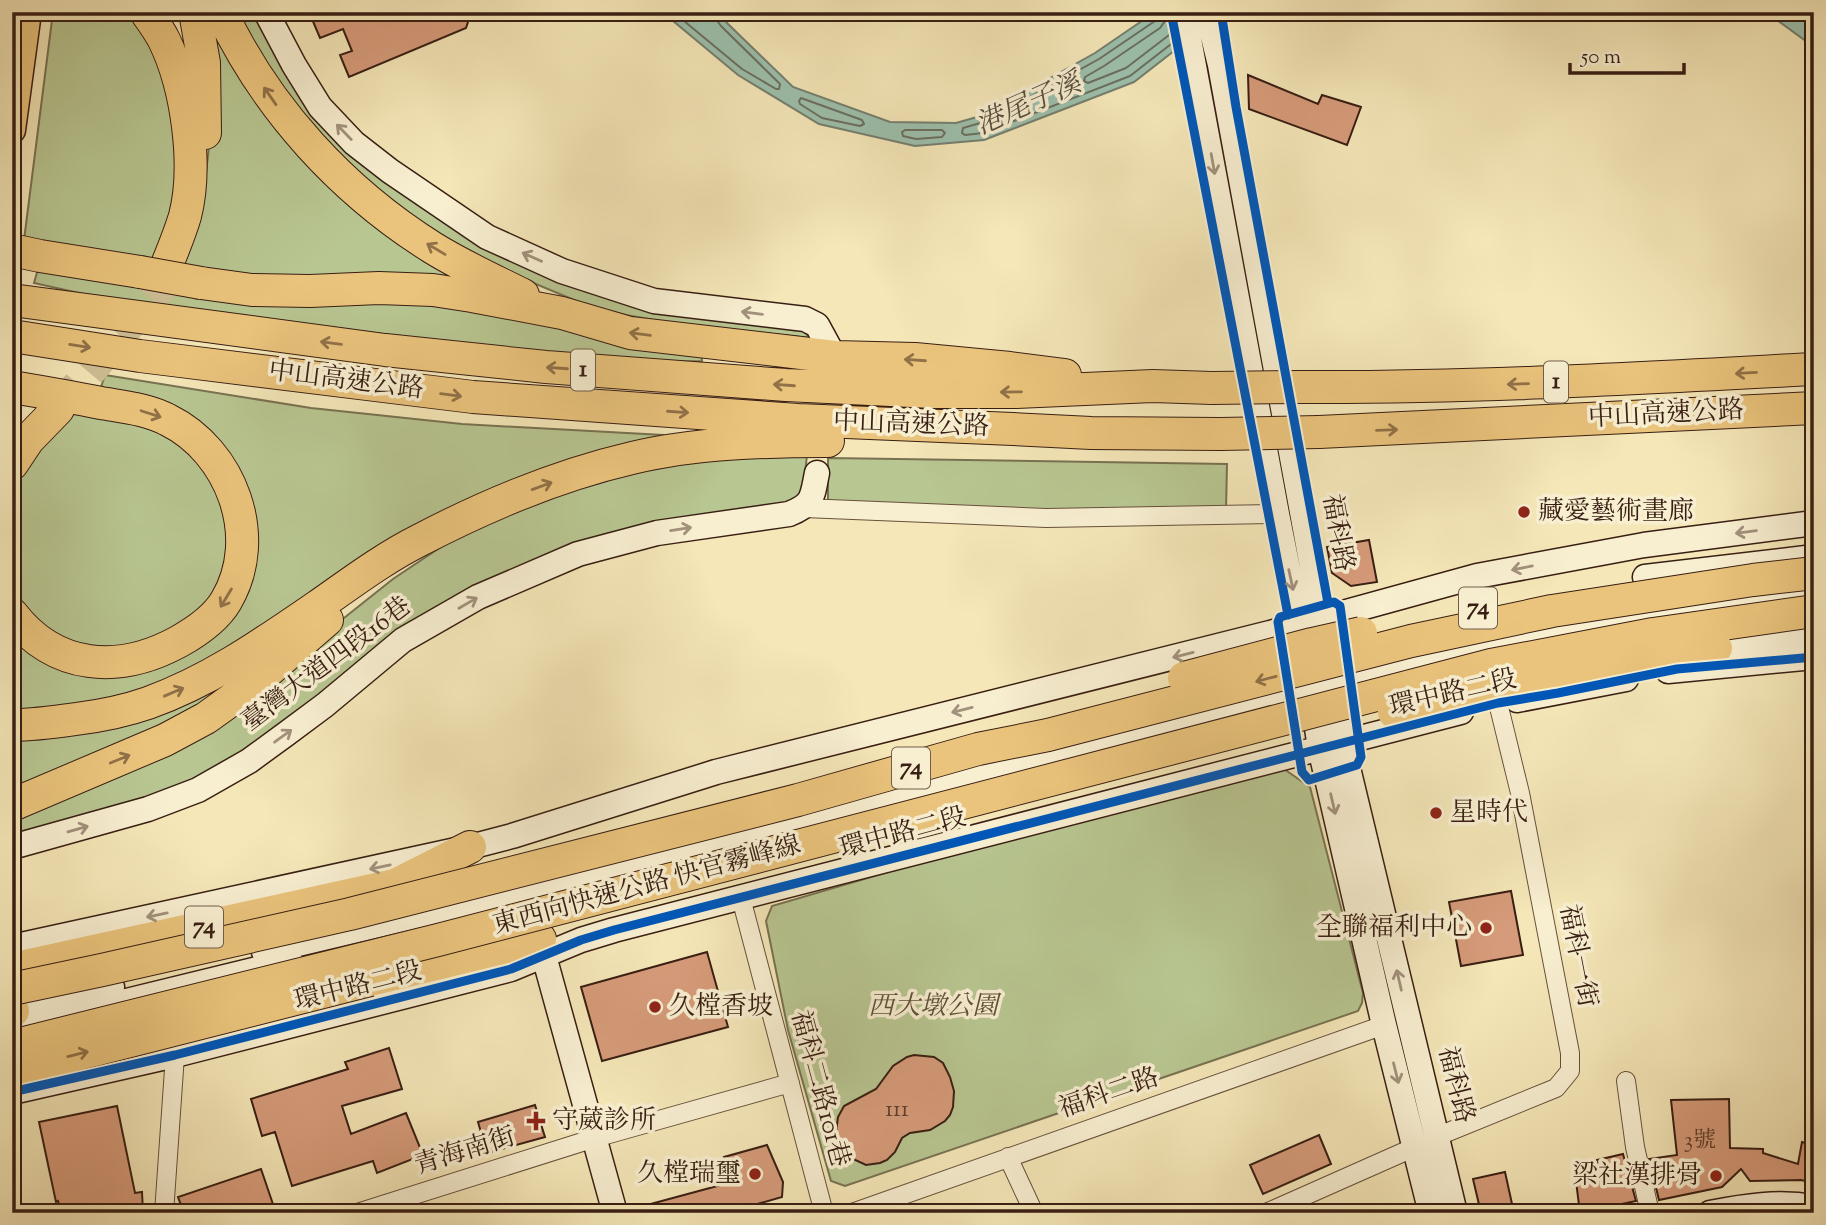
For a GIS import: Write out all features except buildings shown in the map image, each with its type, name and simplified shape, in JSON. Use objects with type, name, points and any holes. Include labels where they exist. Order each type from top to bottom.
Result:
[{"type":"highway","points":[[146,12],[163,40],[176,70],[184,98],[187,123],[190,157],[186,214],[172,272]]},
{"type":"highway","points":[[172,272],[197,214],[205,147],[204,64],[195,12]]},
{"type":"highway","points":[[221,12],[242,53],[281,110],[302,137],[351,187],[434,249],[562,313]]},
{"type":"highway","points":[[26,253],[172,272],[252,290],[433,290],[562,313],[630,333],[835,356],[915,359],[1010,368],[1153,386]]},
{"type":"highway","name":"中山高速公路","points":[[14,301],[385,350],[572,369],[786,385],[933,392],[1016,392],[1153,386],[1376,388],[1814,369]]},
{"type":"highway","name":"中山高速公路","points":[[12,335],[140,356],[473,397],[798,420],[1091,433],[1319,432],[1814,408]]},
{"type":"highway","points":[[12,387],[136,409],[180,426],[205,447],[224,472],[237,502],[242,536],[238,570],[226,602],[200,628],[154,653],[123,662],[79,660],[39,641],[12,614]]},
{"type":"highway","points":[[12,438],[52,407],[12,464]]},
{"type":"highway","points":[[12,725],[98,716],[146,704],[185,688],[229,665],[417,541],[478,511],[572,474],[668,451],[791,441],[1003,443],[1091,433]]},
{"type":"highway","points":[[12,805],[165,740],[206,718],[252,685],[350,600],[478,511]]},
{"type":"highway","name":"東西向快速公路 快官霧峰線","points":[[12,989],[349,914],[798,800],[978,749],[1048,735],[1411,641],[1552,611],[1814,573]]},
{"type":"highway","name":"74","points":[[978,749],[1067,709],[1299,647],[1480,607],[1645,577]]},
{"type":"highway","name":"東西向快速公路 快官霧峰線","points":[[13,1020],[452,936],[1491,665],[1653,634],[1814,610]]},
{"type":"highway","name":"74","points":[[877,826],[989,810],[1119,784],[1365,719],[1564,674],[1716,649]]},
{"type":"highway","name":"74","points":[[12,969],[395,885],[470,847]]},
{"type":"highway","points":[[19,1084],[370,980],[542,947]]},
{"type":"main road","points":[[12,130],[28,12]]},
{"type":"street","points":[[267,12],[294,65],[320,107],[354,143],[390,172],[487,237],[562,271],[654,301],[805,319],[817,325],[829,347]]},
{"type":"street","name":"福科路","points":[[1184,12],[1277,514],[1311,621]]},
{"type":"street","name":"福科路","points":[[1207,12],[1220,65],[1331,746],[1384,1025],[1455,1213]]},
{"type":"street","points":[[804,508],[812,497],[817,473]]},
{"type":"street","points":[[804,508],[1046,518],[1277,514]]},
{"type":"street","name":"臺灣大道四段16巷","points":[[12,847],[148,809],[198,790],[249,761],[296,727],[402,640],[478,597],[578,554],[657,533],[789,514],[804,508]]},
{"type":"street","points":[[12,947],[470,847],[716,772],[1311,621],[1477,576],[1644,545],[1814,523]]},
{"type":"street","points":[[1645,577],[1814,557]]},
{"type":"street","name":"環中路二段","points":[[13,1020],[527,895],[1323,695],[1485,648],[1620,622],[1814,594]]},
{"type":"street","name":"環中路二段","points":[[1323,695],[1636,633],[1814,610]]},
{"type":"street","points":[[1716,649],[1814,640]]},
{"type":"street","name":"環中路二段","points":[[19,1084],[175,1055],[511,969],[542,947],[581,940],[1498,703],[1677,669],[1814,657]]},
{"type":"street","name":"福科一街","points":[[1266,1213],[1556,1088],[1570,1072],[1570,1053],[1522,806],[1498,703]]},
{"type":"street","name":"福科路","points":[[1331,746],[1426,1142],[1431,1213]]},
{"type":"street","points":[[512,836],[615,1213]]},
{"type":"street","name":"福科二路101巷","points":[[741,898],[824,1213]]},
{"type":"street","points":[[13,1020],[19,1084]]},
{"type":"street","name":"福科二路","points":[[852,1213],[1384,1025]]},
{"type":"street","points":[[164,1213],[175,1055]]},
{"type":"street","points":[[1626,1081],[1635,1147],[1650,1213]]},
{"type":"street","name":"青海南街","points":[[357,1213],[595,1138],[790,1083]]},
{"type":"street","points":[[1008,1157],[1034,1213]]},
{"type":"street","points":[[1710,1213],[1756,1205],[1795,1204],[1814,1207]]},
{"type":"green space","points":[[53,12],[137,12],[173,85],[177,218],[155,264],[24,240]]},
{"type":"green space","points":[[201,12],[454,272],[454,286],[226,279],[183,267],[203,201],[209,146]]},
{"type":"green space","points":[[238,12],[262,12],[310,104],[494,246],[801,328],[810,338],[676,324],[586,305],[500,269],[455,246],[371,186],[297,114],[251,40]]},
{"type":"green space","points":[[40,262],[383,295],[701,350],[702,361],[658,362],[521,352],[97,297],[34,283]]},
{"type":"green space","points":[[105,375],[311,408],[462,424],[663,435],[664,445],[614,454],[254,641],[136,693],[43,712],[12,711],[12,627],[60,661],[218,623],[241,485],[99,393]]},
{"type":"green space","points":[[78,410],[118,414],[194,447],[232,518],[223,582],[181,632],[98,652],[52,634],[12,591],[12,487],[21,471],[67,417]]},
{"type":"green space","points":[[807,455],[803,493],[786,504],[541,560],[207,775],[156,795],[12,840],[12,812],[266,684],[393,579],[450,541],[583,480],[687,459]]},
{"type":"green space","points":[[828,458],[1227,464],[1226,511],[1042,514],[828,505]]},
{"type":"green space","points":[[247,660],[218,704],[12,797],[12,732]]},
{"type":"green space","name":"西大墩公園","points":[[1284,769],[1310,787],[1363,993],[1358,1011],[845,1186],[831,1181],[788,1030],[766,921],[772,906],[929,860]]},
{"type":"water","name":"港尾子溪","points":[[668,12],[719,12],[793,87],[890,122],[956,123],[984,115],[1095,53],[1155,12],[1224,12],[1134,82],[984,140],[915,146],[819,124],[738,75],[672,20]]},
{"type":"water","points":[[1766,12],[1814,12],[1814,47]]},
{"type":"tunnel","points":[[58,409],[178,267]]},
{"type":"cycle path","points":[[1171,12],[1288,615]]},
{"type":"cycle path","points":[[1221,12],[1236,107],[1328,603]]},
{"type":"cycle path","points":[[1334,602],[1340,606],[1361,757],[1357,765],[1309,780],[1302,772],[1278,622],[1280,617],[1334,602]]},
{"type":"cycle path","points":[[12,1092],[175,1055],[511,969],[581,940],[614,930],[1498,703],[1677,669],[1814,657]]},
{"type":"place","name":"藏愛藝術畫廊","points":[[1524,512]]},
{"type":"place","name":"星時代","points":[[1436,813]]},
{"type":"place","name":"全聯福利中心","points":[[1486,928]]},
{"type":"place","name":"久樘香坡","points":[[655,1007]]},
{"type":"place","name":"守葳診所","points":[[536,1121]]},
{"type":"place","name":"久樘瑞璽","points":[[755,1174]]},
{"type":"place","name":"梁社漢排骨","points":[[1716,1176]]}]
